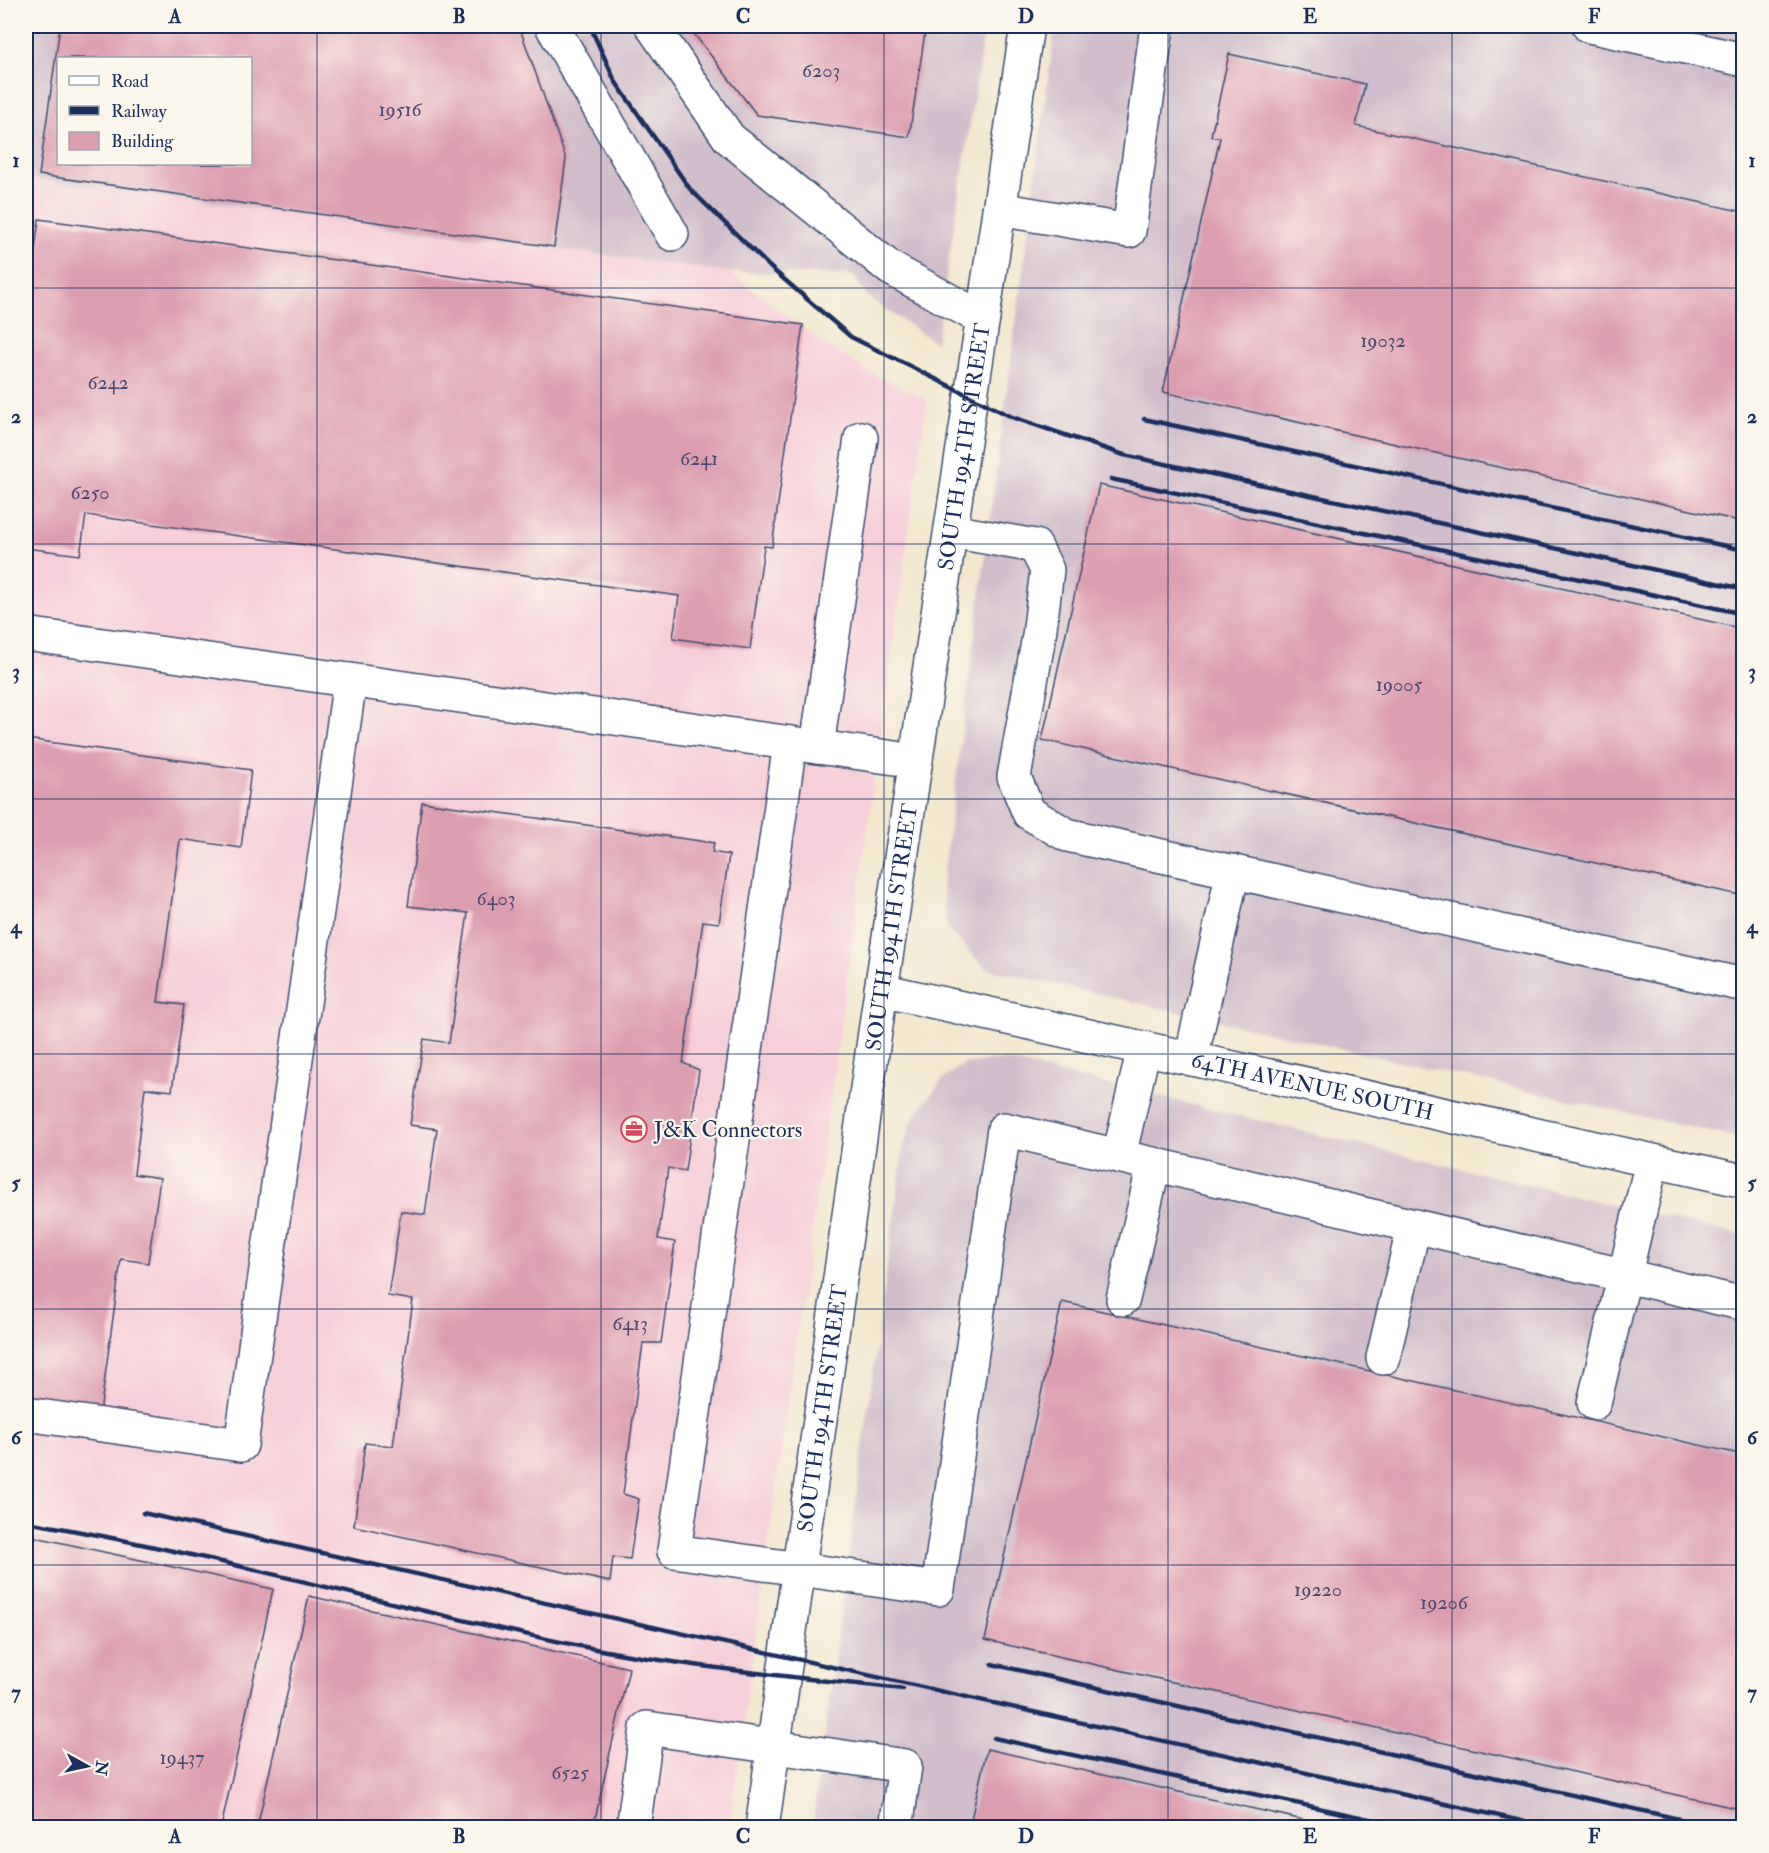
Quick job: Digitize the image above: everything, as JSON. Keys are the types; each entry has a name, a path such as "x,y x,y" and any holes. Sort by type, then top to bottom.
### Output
{"street":[{"path":"552,26 672,234"},
{"path":"652,26 729,138 890,268 983,319"},
{"name":"SOUTH 194TH STREET","path":"762,1827 881,990 1027,26"},
{"path":"999,209 1129,231 1157,26"},
{"path":"1589,26 1743,60"},
{"path":"861,438 803,745 674,1551 938,1589 1004,1129 1743,1304"},
{"path":"951,531 1035,546 1047,570 1039,636 1014,777 1029,813 1067,835 1743,985"},
{"path":"26,634 916,761"},
{"path":"26,1414 241,1445 350,681"},
{"path":"1191,1059 1233,871"},
{"name":"64TH AVENUE SOUTH","path":"881,990 1743,1181"},
{"path":"1119,1156 1144,1048"},
{"path":"1594,1402 1652,1161"},
{"path":"1123,1299 1154,1164"},
{"path":"1383,1358 1414,1226"},
{"path":"633,1827 647,1728 905,1766 896,1827"}],"shaded area":[{"path":"26,26 985,26 936,343 868,297 853,275 729,272 26,178"},
{"path":"1055,26 1743,26 1743,1139 987,969 947,929 942,885"},
{"path":"26,178 729,272 818,340 867,371 927,400 729,1827 26,1828"},
{"path":"1005,1060 1743,1236 1743,1827 812,1828 903,1149 913,1118 942,1080 965,1063"}],"building":[{"path":"60,26 519,26 566,159 554,247 39,175"},
{"path":"688,26 926,26 909,137 757,115"},
{"path":"1229,54 1365,84 1356,126 1744,212 1744,522 1163,392 1220,138 1211,136"},
{"path":"39,219 803,325 772,547 764,546 750,649 673,638 679,596 86,515 80,555 26,548 26,315"},
{"path":"1099,485 1744,629 1744,896 1042,740"},
{"path":"26,739 251,770 241,848 180,839 158,1002 184,1005 172,1091 145,1088 134,1174 160,1178 148,1263 121,1259 100,1413 26,1403"},
{"path":"422,802 714,843 712,852 729,855 719,923 703,921 683,1063 699,1070 685,1171 668,1168 658,1239 675,1242 661,1343 643,1343 623,1494 639,1499 630,1559 613,1557 610,1582 354,1526 365,1443 393,1446 413,1300 388,1296 401,1211 425,1215 437,1129 410,1125 424,1039 449,1043 468,913 408,906"},
{"path":"1062,1302 1744,1455 1744,1810 985,1640"},
{"path":"26,1535 273,1589 221,1828 26,1828"},
{"path":"309,1596 629,1668 593,1828 257,1828"},
{"path":"987,1749 1335,1827 1335,1828 969,1828"}],"railway":[{"path":"590,26 615,81 690,189 771,268 851,337 1012,417 1124,455 1744,589"},
{"path":"1144,419 1744,550"},
{"path":"1111,479 1744,614"},
{"path":"143,1513 1553,1828"},
{"path":"26,1522 164,1549 506,1630 616,1653 779,1676 903,1689"},
{"path":"992,1664 1719,1828"},
{"path":"994,1738 1411,1828"}],"place":[{"name":"J&K Connectors","path":"634,1129"}]}
